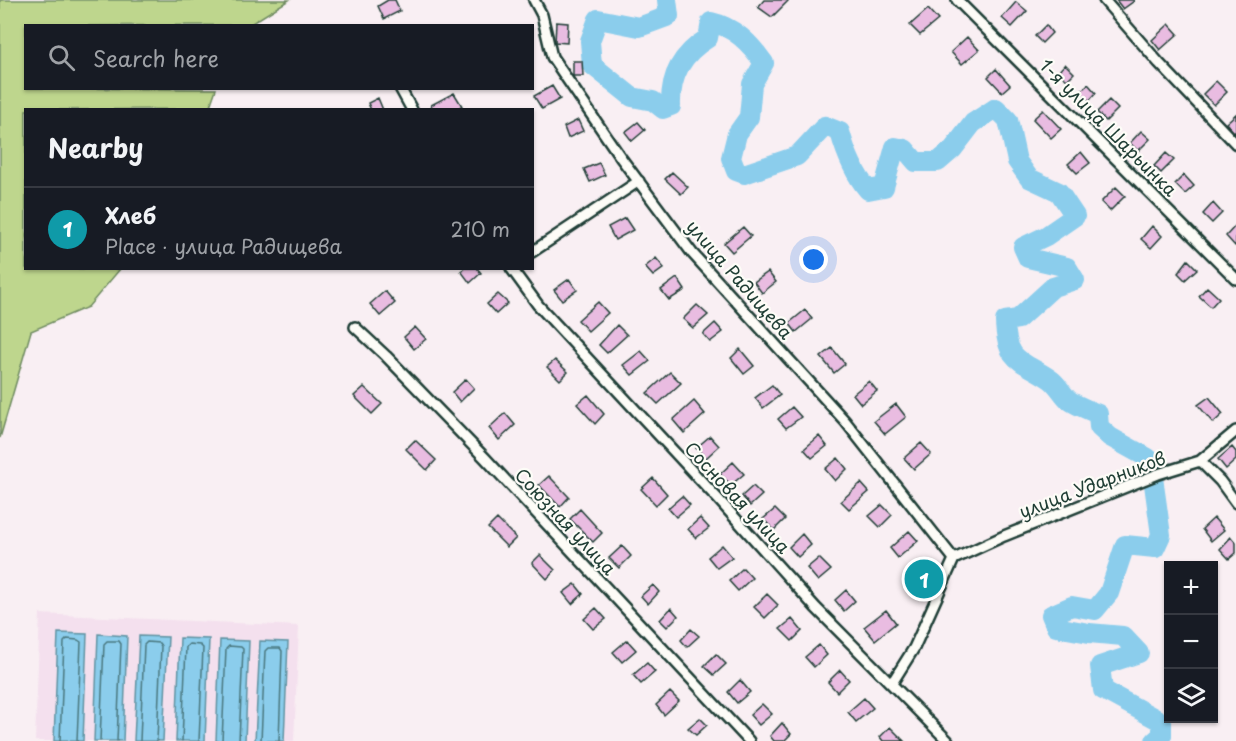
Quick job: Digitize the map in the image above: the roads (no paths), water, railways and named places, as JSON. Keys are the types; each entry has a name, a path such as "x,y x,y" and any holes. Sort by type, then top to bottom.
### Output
{"street":[{"name":"улица Радищева","path":"534,0 542,15 552,57 692,253 845,421 954,560"},
{"name":"1-я улица Шарьинка","path":"957,0 1236,279"},
{"path":"1104,0 1159,63 1236,144"},
{"path":"401,90 411,108"},
{"path":"534,251 639,181"},
{"name":"Сосновая улица","path":"512,270 538,305 816,608 948,741"},
{"name":"Союзная улица","path":"355,327 484,458 749,741"},
{"name":"улица Ударников","path":"954,560 1004,536 1158,474 1200,461 1236,431"},
{"path":"1200,461 1220,481 1236,503"},
{"path":"892,683 914,648 954,560"}],"water":[{"path":"58,633 87,634 83,741 54,741"},
{"path":"98,634 127,636 123,741 94,741"},
{"path":"139,636 168,637 163,741 134,741"},
{"path":"180,638 209,639 205,741 176,741"},
{"path":"220,640 249,641 245,741 216,741"},
{"path":"260,641 288,642 284,741 255,741"}],"waterway":[{"path":"667,0 669,16 639,27 598,19 590,41 592,65 632,97 653,101 663,109 671,106 671,95 679,66 691,51 708,38 711,22 734,32 753,49 764,63 752,84 749,117 737,134 731,158 736,171 744,174 797,156 825,126 840,132 851,163 868,190 884,187 895,147 905,149 916,162 938,162 953,149 973,123 996,108 1008,120 1017,161 1029,178 1059,192 1075,216 1046,236 1023,247 1028,258 1067,267 1075,280 1053,287 1018,319 1005,321 1006,335 1012,353 1017,359 1053,381 1069,400 1098,414 1099,427 1110,437 1148,458 1152,470 1161,535 1155,548 1125,545 1109,593 1095,610 1072,606 1051,615 1056,627 1123,636 1139,653 1100,666 1103,690 1162,722 1162,735 1155,741"}],"place":[{"name":"Хлеб","path":"924,579"}]}
